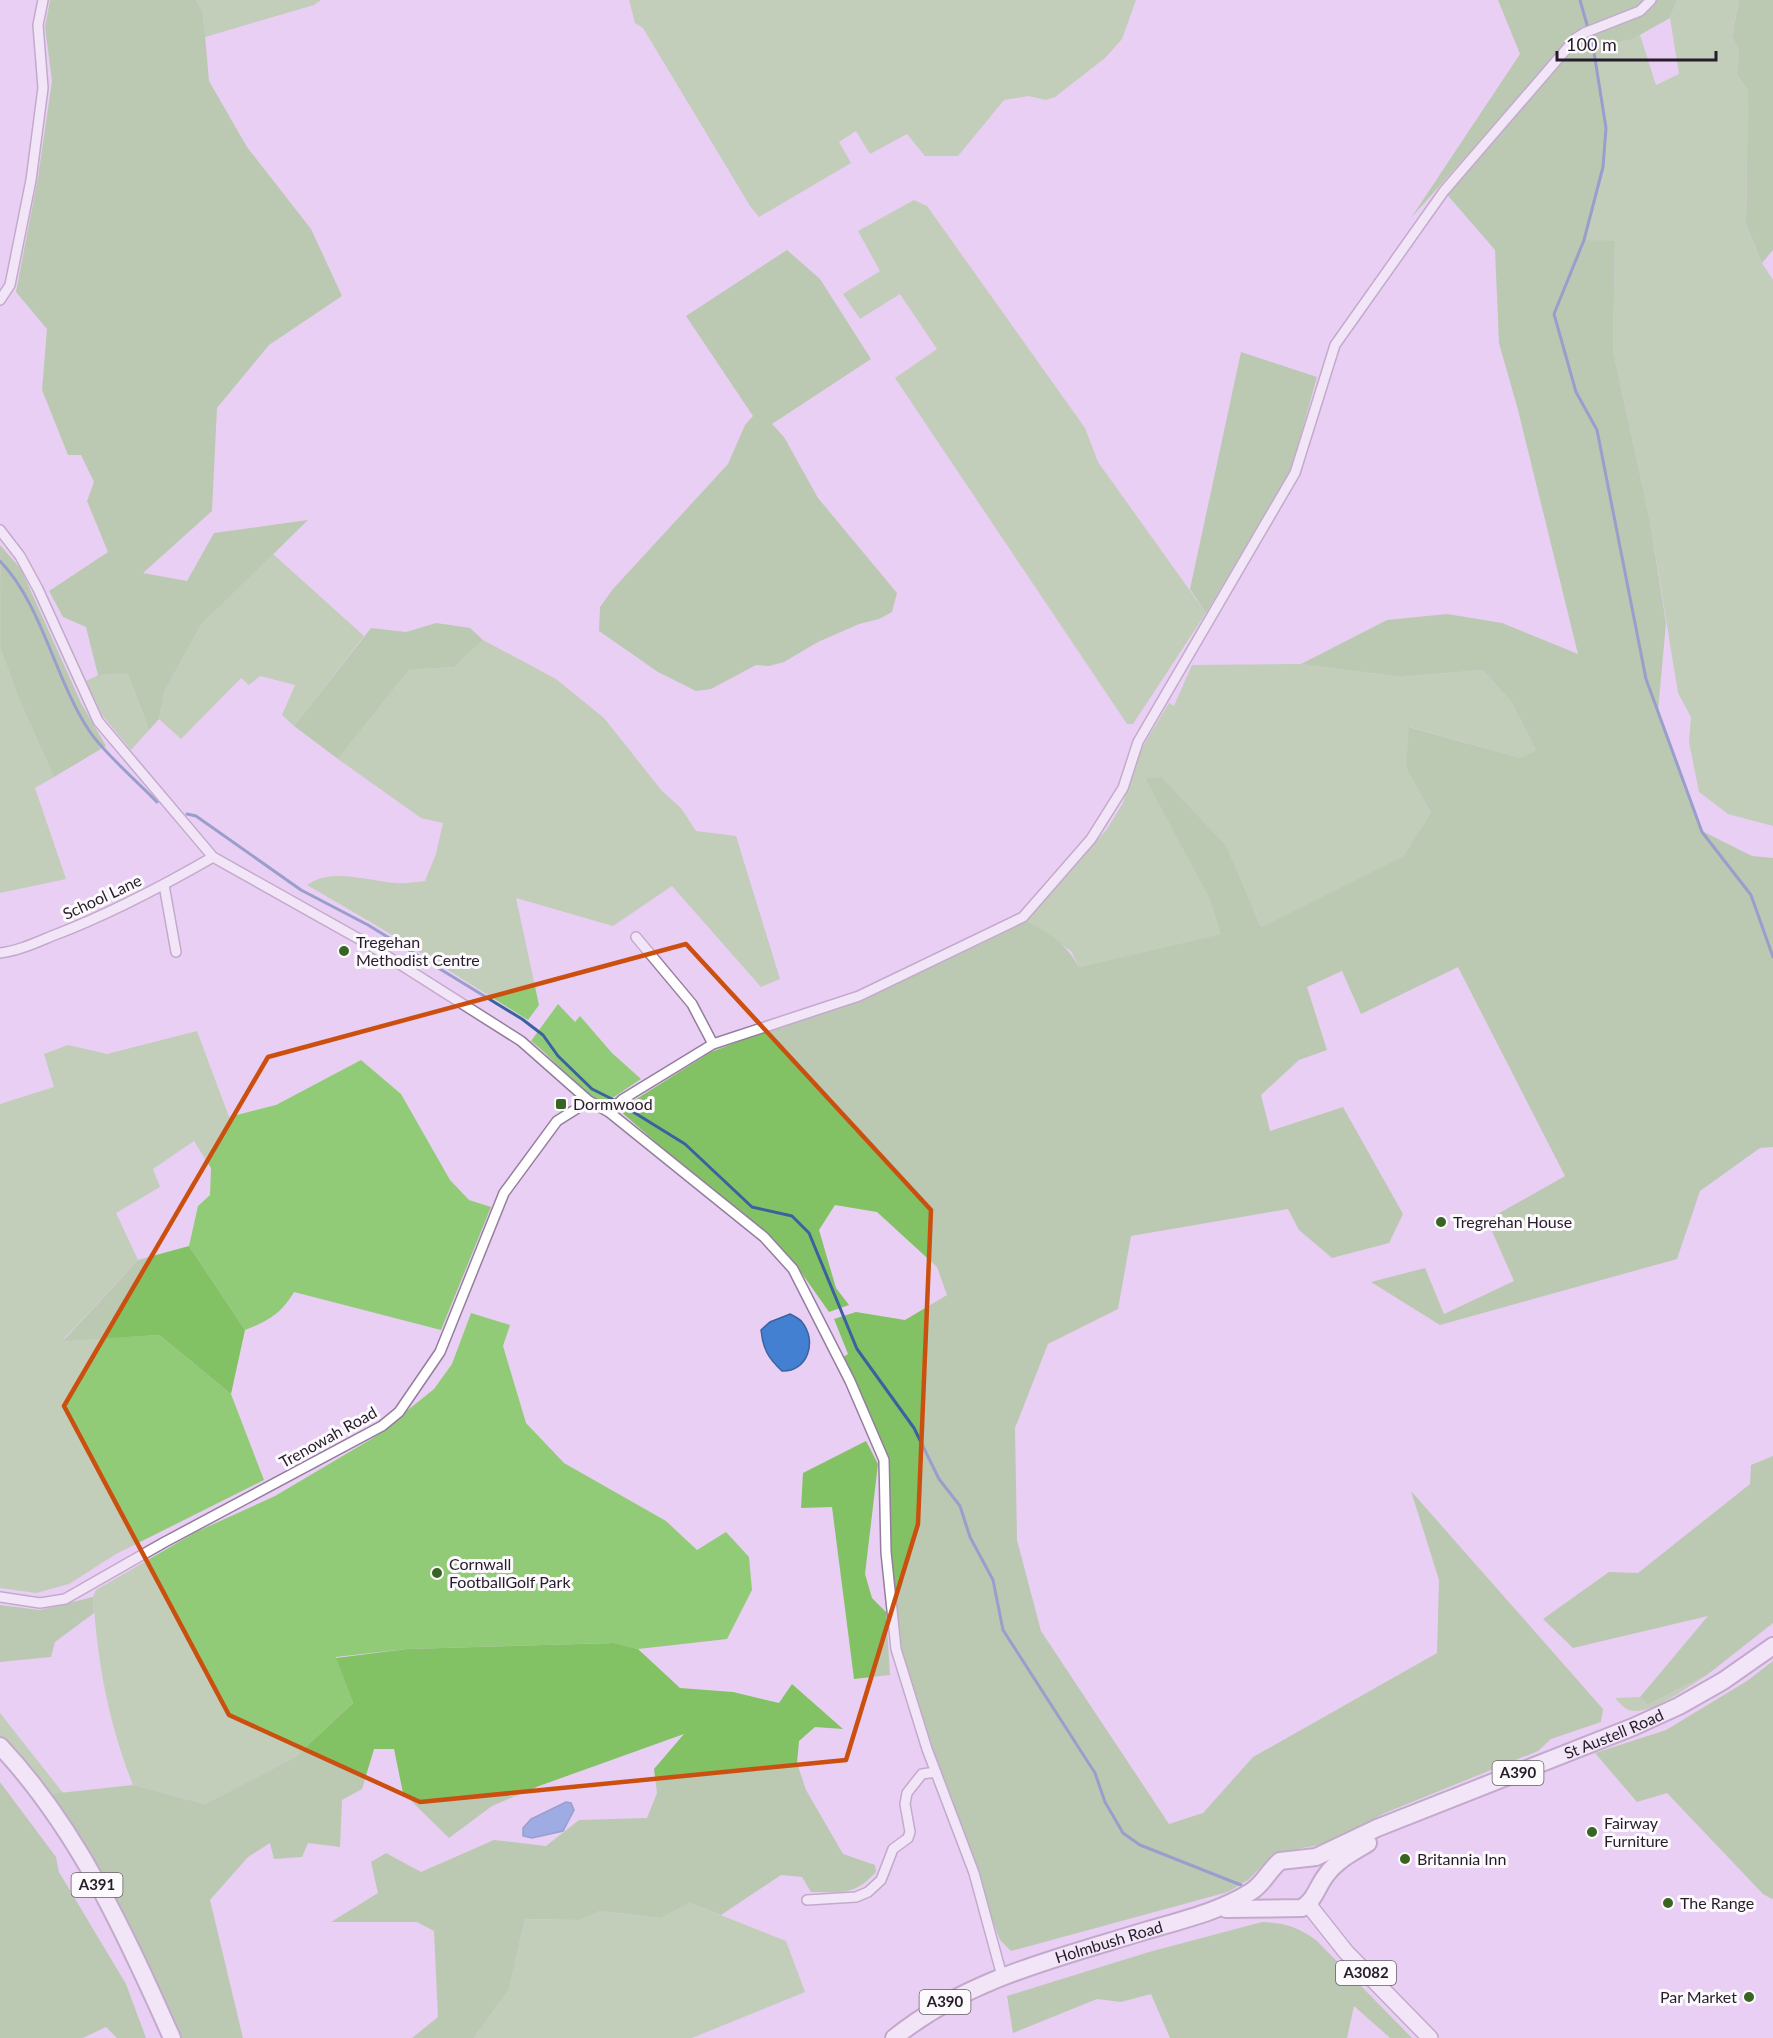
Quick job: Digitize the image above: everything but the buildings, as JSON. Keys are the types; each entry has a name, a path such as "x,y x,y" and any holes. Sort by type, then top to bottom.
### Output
{"highway":[{"name":"St Austell Road","path":"1412,1815 1670,1710 1723,1681 1773,1646"},
{"name":"A391","path":"0,1746 15,1762 74,1842 119,1924 172,2038"},
{"path":"1216,1910 1255,1889 1280,1861 1316,1857 1377,1828 1412,1815"},
{"path":"1216,1910 1279,1906 1290,1909 1308,1904 1325,1875 1336,1864 1412,1815"},
{"path":"1296,1858 1306,1862 1314,1870 1318,1889"},
{"path":"1268,1876 1268,1892 1279,1906"},
{"name":"Holmbush Road","path":"1002,1976 1216,1910"},
{"name":"A390","path":"894,2038 915,2021 953,1998 1002,1976"}],"main road":[{"name":"A3082","path":"1308,1904 1346,1952 1430,2038"}],"street":[{"path":"0,300 10,285 31,180 43,88 38,26 43,0"},
{"path":"612,1109 623,1099 712,1044 859,996 1023,917 1091,839 1123,788 1138,742 1295,473 1335,345 1444,191 1576,38 1640,11 1651,0"},
{"path":"0,530 20,556 38,589 98,721 213,857 368,944 521,1041 589,1101 612,1109 764,1237 794,1269 840,1359 884,1460 886,1552 896,1649 936,1772 974,1873 1002,1976"},
{"name":"School Lane","path":"0,953 13,951 82,925 164,885 213,857"},
{"path":"164,885 176,952"},
{"path":"636,937 692,1004 712,1044"},
{"name":"Trenowah Road","path":"0,1597 40,1603 65,1599 163,1543 382,1426 399,1412 440,1353 504,1193 557,1121 589,1101"},
{"path":"807,1900 856,1897 877,1885 893,1850 908,1838 910,1832 905,1804 907,1793 922,1774 936,1772"}],"highlighted area":[{"path":"686,944 931,1210 918,1524 846,1760 420,1802 229,1715 64,1406 268,1057"}],"green space":[{"path":"50,0 196,0 203,13 209,81 247,147 311,229 342,296 269,345 217,408 212,511 143,573 187,581 214,533 308,520 201,625 165,690 159,719 149,730 128,674 98,675 86,627 63,617 49,591 108,552 87,501 94,482 81,455 68,455 42,390 47,329 16,292 38,177 52,81 45,27"},
{"path":"196,0 321,0 314,5 205,37 203,13"},
{"path":"629,0 1136,0 1122,39 1105,58 1055,97 1046,100 1029,96 1004,100 958,156 925,156 907,134 870,154 856,131 839,142 851,163 759,217 750,206 643,28 635,23"},
{"path":"1498,0 1677,0 1670,18 1631,40 1593,46 1606,128 1603,167 1584,240 1615,241 1613,350 1650,521 1666,623 1658,711 1702,831 1752,856 1773,858 1773,1147 1760,1148 1700,1191 1677,1259 1440,1325 1371,1282 1425,1268 1444,1314 1514,1281 1487,1220 1565,1176 1458,967 1361,1014 1342,971 1307,987 1327,1050 1299,1060 1261,1095 1270,1131 1343,1107 1403,1214 1389,1243 1332,1258 1299,1230 1288,1209 1131,1236 1118,1309 1048,1344 1015,1428 1017,1540 1041,1631 1169,1824 1203,1813 1253,1757 1437,1653 1439,1580 1411,1491 1603,1709 1601,1722 1551,1739 1538,1751 1385,1813 1330,1843 1275,1853 1248,1880 1228,1892 1011,1951 1000,1940 974,1873 896,1649 884,1460 840,1359 848,1354 834,1319 856,1312 905,1320 947,1295 937,1267 877,1212 835,1205 819,1230 836,1288 849,1305 829,1312 796,1265 619,1110 711,1052 859,996 1025,920 1049,934 1062,945 1079,967 1221,934 1210,900 1146,779 1161,777 1227,847 1261,927 1403,856 1431,813 1406,768 1409,727 1520,758 1536,750 1512,703 1483,670 1400,677 1301,664 1387,620 1447,614 1502,623 1578,654 1518,410 1499,343 1495,250 1444,191 1550,62 1411,218 1520,54"},
{"path":"1677,0 1739,0 1732,34 1739,51 1737,75 1748,90 1746,224 1762,263 1773,280 1773,826 1728,814 1699,792 1689,742 1691,717 1678,693 1650,521 1613,350 1615,242 1584,240 1603,167 1606,128 1593,46 1631,40 1640,35 1656,85 1679,74 1670,18"},
{"path":"1739,0 1773,0 1773,250 1762,263 1746,224 1748,90 1737,75 1739,51 1732,35"},
{"path":"914,200 927,206 1085,428 1098,462 1206,613 1133,724 1127,724 895,378 937,349 900,294 860,319 843,294 880,271 858,231"},
{"path":"787,250 820,279 871,359 772,424 784,437 818,498 897,593 892,612 879,619 859,624 818,642 784,662 769,666 756,665 711,689 696,691 658,672 599,631 600,607 613,589 728,464 745,425 753,416 686,316"},
{"path":"1241,352 1317,377 1291,470 1206,613 1190,589"},
{"path":"0,545 21,569 81,703 106,746 54,777 21,704 1,648"},
{"path":"273,554 364,636 294,726 282,715 295,685 260,676 249,685 241,678 181,739 159,719 165,690 201,625"},
{"path":"0,574 21,704 54,777 35,788 66,879 0,893"},
{"path":"436,623 470,628 483,640 454,667 409,670 338,759 294,726 371,628 406,632"},
{"path":"483,640 556,679 604,718 662,791 681,808 696,831 736,836 780,979 761,987 672,886 613,926 516,898 539,1005 528,1020 307,885 327,877 338,876 399,883 425,881 436,854 443,823 421,818 338,759 409,670 454,667"},
{"path":"1301,664 1400,677 1483,670 1512,703 1536,750 1520,758 1410,727 1406,768 1431,813 1403,856 1261,927 1227,847 1147,779 1210,900 1222,934 1079,967 1071,951 1025,920 1107,829 1123,803 1137,756 1169,703 1174,706 1192,665"},
{"path":"128,674 149,730 131,750 102,715 86,681 98,675"},
{"path":"558,1004 575,1022 580,1016 612,1053 641,1079 605,1103 577,1084 531,1041"},
{"path":"197,1031 229,1117 276,1105 361,1060 401,1094 450,1180 469,1200 491,1207 441,1330 294,1292 273,1316 245,1330 189,1246 198,1206 210,1195 211,1168 194,1141 153,1169 160,1187 116,1213 138,1260 63,1340 159,1335 231,1394 264,1480 116,1554 69,1584 36,1593 0,1588 0,1104 54,1087 44,1054 68,1045 107,1054"},
{"path":"189,1246 245,1330 231,1394 159,1335 63,1341 138,1260"},
{"name":"Cornwall FootballGolf Park","path":"471,1313 510,1325 503,1346 526,1423 564,1463 666,1521 697,1550 726,1532 749,1557 752,1590 727,1639 638,1649 613,1643 407,1649 336,1657 353,1703 295,1757 205,1804 133,1785 117,1738 101,1669 93,1597 96,1590 196,1532 275,1496 373,1438 434,1389 452,1364"},
{"path":"866,1441 878,1464 865,1574 872,1598 886,1612 890,1675 854,1679 832,1507 801,1508 803,1473"},
{"path":"1773,1456 1773,1623 1707,1675 1647,1705 1640,1697 1708,1616 1573,1648 1543,1619 1609,1572 1638,1573 1750,1484 1751,1465"},
{"path":"93,1597 94,1613 55,1642 51,1657 0,1662 0,1605 40,1610"},
{"path":"614,1643 638,1649 680,1688 733,1692 779,1703 792,1684 843,1729 815,1727 799,1741 797,1763 806,1790 843,1854 875,1865 876,1872 854,1889 839,1892 811,1892 802,1877 781,1875 721,1915 690,1903 661,1918 600,1911 579,1920 525,1919 509,1989 474,2038 412,2038 438,2017 434,1931 417,1922 331,1922 378,1893 371,1862 386,1853 421,1872 494,1840 546,1846 579,1820 647,1818 657,1793 654,1769 684,1734 539,1786 492,1806 449,1838 403,1793 394,1749 374,1749 362,1789 342,1800 340,1847 308,1843 302,1857 274,1859 270,1843 248,1857 210,1900 243,2038 182,2038 133,1933 96,1867 50,1794 133,1785 205,1804 295,1757 353,1703 336,1658 407,1649"},
{"path":"1773,1661 1772,1899 1763,1894 1667,1793 1637,1802 1595,1753 1666,1730 1747,1681"},
{"path":"1707,1675 1670,1699 1648,1709 1629,1710 1615,1698 1640,1697 1647,1705"},
{"path":"0,1713 63,1793 50,1794 0,1737"},
{"path":"0,1782 56,1857 59,1872 126,1984 146,2038 117,2038 106,2027 83,2038 0,2038"},
{"path":"690,1903 786,1941 805,1992 692,2038 474,2038 509,1989 525,1919 579,1920 600,1911 661,1918"},
{"path":"1262,1922 1291,1927 1317,1941 1412,2038 1390,2038 1354,2006 1347,2038 1170,2038 1151,1994 1121,2002 1097,1999 1013,2033 1007,1996 1149,1952"}],"water":[{"path":"790,1314 801,1321 807,1330 809,1347 804,1361 798,1367 782,1371 767,1353 761,1330 770,1322"},
{"path":"566,1802 571,1803 574,1810 563,1831 532,1838 523,1836 523,1828 531,1819"}],"waterway":[{"path":"1580,0 1593,46 1606,128 1603,167 1584,240 1554,314 1576,392 1597,430 1646,679 1702,832 1751,895 1773,957"},
{"path":"0,561 27,599 67,689 90,732 157,802"},
{"path":"187,814 196,816 301,890 368,925 522,1019 543,1035 558,1056 592,1089 616,1101"},
{"path":"622,1105 685,1144 752,1207 792,1216 809,1233 857,1349 914,1428 939,1479 960,1506 970,1537 993,1580 1003,1630 1095,1773 1105,1802 1123,1833 1140,1845 1241,1885"}],"place":[{"name":"Tregehan Methodist Centre","path":"344,951"},
{"name":"Dormwood","path":"561,1104"},
{"name":"Tregrehan House","path":"1441,1222"},
{"name":"Cornwall FootballGolf Park","path":"437,1573"},
{"name":"Fairway Furniture","path":"1592,1832"},
{"name":"Britannia Inn","path":"1405,1859"},
{"name":"The Range","path":"1668,1903"},
{"name":"Par Market","path":"1749,1997"}]}
